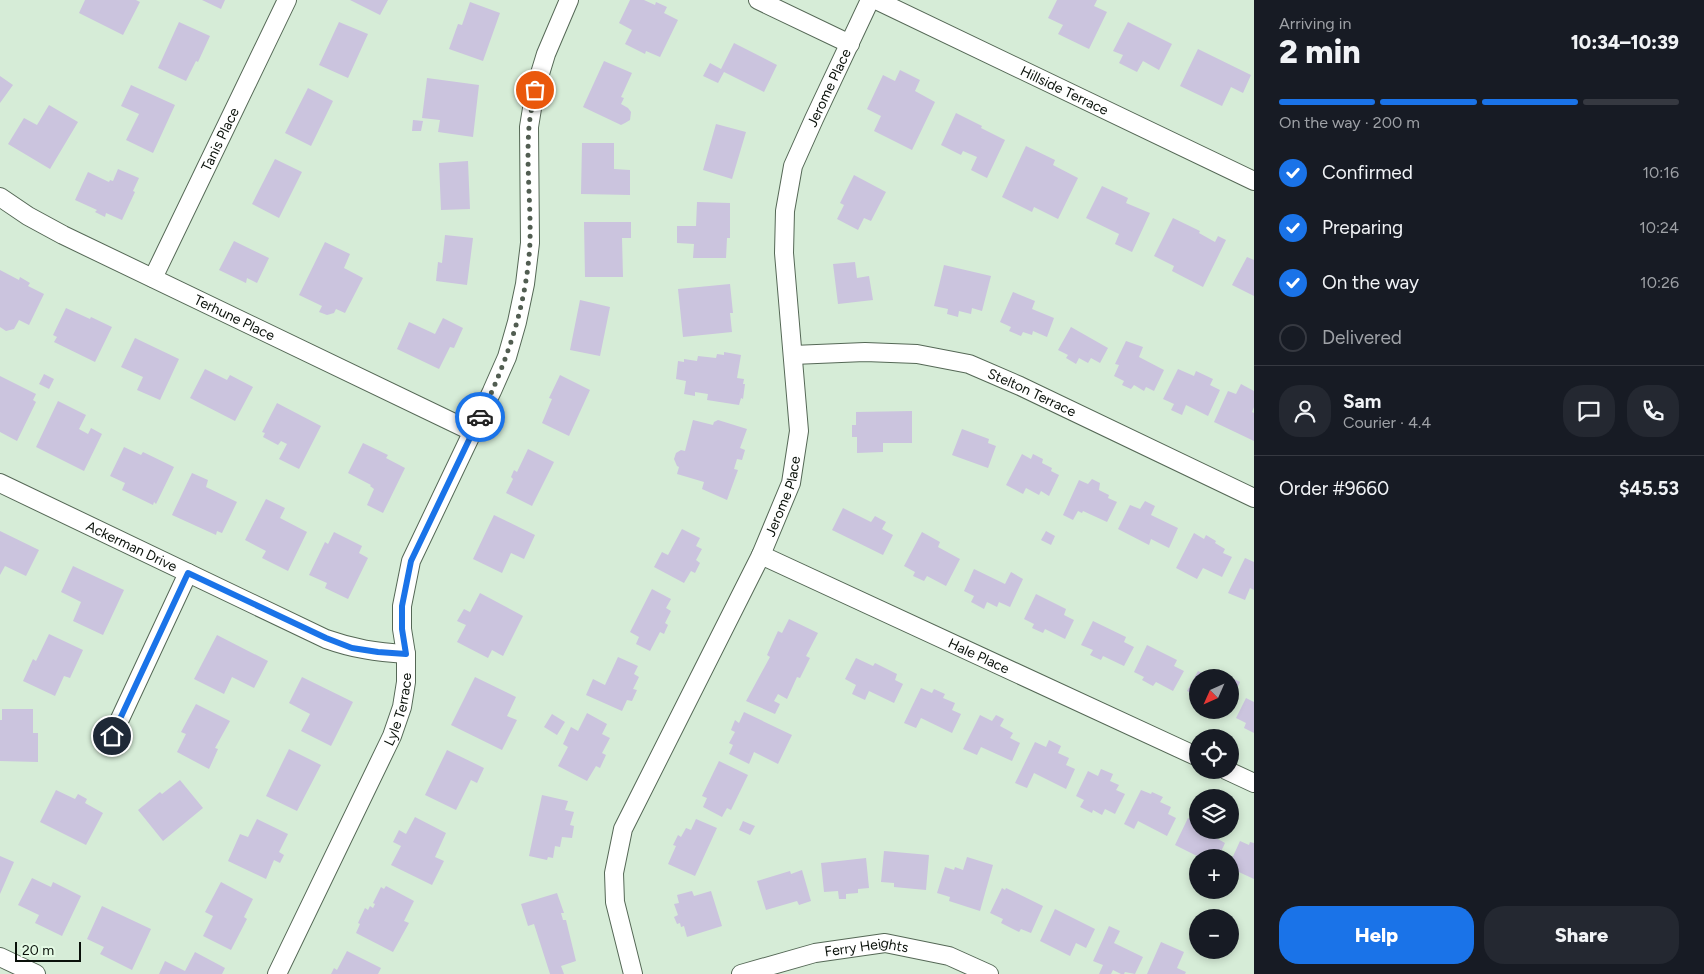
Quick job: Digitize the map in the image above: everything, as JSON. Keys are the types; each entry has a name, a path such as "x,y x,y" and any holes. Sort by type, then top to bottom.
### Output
{"street":[{"name":"Tanis Place","path":"153,278 287,0"},
{"name":"Lyle Terrace","path":"277,974 392,736 402,707 406,682 402,606 411,561 507,357 525,284 530,243 529,127 535,90 546,54 569,0"},
{"path":"758,0 850,44"},
{"name":"Jerome Place","path":"633,974 615,902 614,873 624,829 761,555 791,483 799,431 784,253 785,211 793,166 870,0"},
{"name":"Hillside Terrace","path":"876,0 1254,181"},
{"name":"Terhune Place","path":"0,198 54,230 473,432"},
{"name":"Stelton Terrace","path":"793,355 865,352 917,354 969,364 1020,386 1254,498"},
{"name":"Ackerman Drive","path":"0,483 326,638 352,648 406,654"},
{"name":"Hale Place","path":"761,555 1189,753"},
{"path":"112,736 188,573"},
{"path":"1239,776 1254,783"},
{"name":"Ferry Heights","path":"742,974 773,970 815,953 884,943 950,956 989,974"},
{"path":"0,957 36,974"}],"building":[{"path":"85,0 136,0 140,2 123,35 79,13"},
{"path":"202,0 225,0 221,9"},
{"path":"350,0 388,0 380,15"},
{"path":"630,0 644,0 655,5 656,2 667,7 664,13 678,20 660,57 646,51 645,54 625,44 632,30 619,23"},
{"path":"1057,0 1097,0 1094,6 1107,12 1089,49 1058,34 1063,25 1048,18"},
{"path":"470,2 500,13 483,61 449,49 458,24 462,25"},
{"path":"179,22 210,36 198,62 196,61 186,81 158,68"},
{"path":"339,22 368,34 348,78 319,65"},
{"path":"1128,22 1172,44 1159,70 1143,61 1137,72 1119,63 1123,55 1113,51"},
{"path":"734,43 777,65 764,92 724,72 718,83 703,76 710,63 721,69"},
{"path":"1198,49 1251,75 1243,93 1231,87 1222,106 1180,86"},
{"path":"604,61 632,73 621,97 624,98 621,104 631,112 630,120 621,125 583,107"},
{"path":"900,70 920,80 915,91 935,102 912,150 874,131 881,116 867,109 883,75 895,81"},
{"path":"0,76 13,85 0,103"},
{"path":"427,78 479,85 473,137 438,132 440,120 422,118"},
{"path":"131,85 175,105 153,153 126,140 139,114 121,106"},
{"path":"308,88 333,101 311,146 285,133"},
{"path":"49,105 78,122 50,169 8,144 24,118 37,125"},
{"path":"956,113 1005,140 987,178 971,170 977,157 963,151 961,155 941,145"},
{"path":"413,120 423,121 421,131 412,131"},
{"path":"716,124 746,132 732,179 703,170"},
{"path":"582,143 614,143 614,169 630,170 630,195 581,194"},
{"path":"1026,146 1055,160 1053,165 1078,178 1058,219 1034,207 1032,212 1002,197"},
{"path":"275,159 302,172 279,218 252,204"},
{"path":"468,161 470,209 441,210 439,163"},
{"path":"118,169 139,178 133,191 135,192 122,220 106,213 105,217 95,212 97,210 75,200 88,172 109,182 110,180 113,181"},
{"path":"854,175 886,192 871,221 864,218 858,230 837,219 844,205 840,203"},
{"path":"1102,186 1128,198 1126,203 1150,213 1132,252 1115,244 1119,234 1086,218"},
{"path":"697,202 730,203 730,238 727,238 726,258 693,258 694,244 677,243 677,226 696,226"},
{"path":"1173,218 1200,231 1199,233 1215,242 1218,236 1226,240 1203,287 1172,271 1174,266 1154,256"},
{"path":"584,222 631,222 631,238 622,238 623,277 585,277"},
{"path":"445,235 473,238 467,285 436,281 438,262 442,263"},
{"path":"234,241 269,258 257,283 247,278 246,283 219,270"},
{"path":"325,242 350,254 344,268 363,278 345,313 336,309 334,313 327,315 319,312 322,306 299,295"},
{"path":"1247,257 1254,260 1254,296 1232,285"},
{"path":"855,262 857,278 869,276 873,300 838,304 833,264"},
{"path":"944,265 991,276 982,311 972,308 971,314 959,311 958,317 947,314 948,309 934,306"},
{"path":"0,270 19,280 20,277 30,283 28,286 44,294 29,325 19,320 14,329 6,331 0,327"},
{"path":"730,284 733,313 730,313 732,332 683,337 678,289"},
{"path":"1013,292 1035,301 1032,309 1054,318 1047,337 1033,331 1032,335 1023,332 1021,336 1009,331 1011,327 1000,322"},
{"path":"580,300 610,307 600,356 570,350"},
{"path":"66,308 112,327 95,362 54,342 57,337 53,335"},
{"path":"443,318 463,328 454,348 450,347 439,369 397,349 409,322 435,334"},
{"path":"1071,327 1108,348 1100,363 1091,358 1088,363 1079,358 1076,364 1066,358 1068,355 1058,350"},
{"path":"135,338 179,359 160,400 137,390 143,377 121,367"},
{"path":"1126,341 1143,347 1139,357 1164,370 1154,391 1146,387 1144,391 1134,385 1131,389 1122,385 1124,381 1114,376 1119,365 1115,364"},
{"path":"724,352 741,355 737,378 744,379 743,384 745,384 743,399 741,398 739,405 707,400 708,394 695,392 695,396 684,394 686,381 676,379 678,361 684,362 684,359 697,361 698,356 716,358 717,354 724,355"},
{"path":"205,369 227,380 230,375 253,387 235,421 190,398"},
{"path":"1178,369 1194,376 1196,371 1213,379 1210,385 1220,390 1208,416 1186,405 1182,415 1171,410 1174,404 1163,399"},
{"path":"44,374 54,379 49,389 39,384"},
{"path":"560,375 590,390 569,436 542,423 552,399 549,398"},
{"path":"0,376 36,394 33,400 36,402 17,441 0,432"},
{"path":"1241,384 1254,391 1254,407 1252,412 1254,413 1254,441 1214,422 1228,391 1236,394"},
{"path":"58,401 86,415 79,429 88,434 91,428 102,434 84,471 36,447"},
{"path":"277,403 321,426 299,469 279,459 287,444 281,441 278,445 263,437 265,433 262,432"},
{"path":"912,411 912,443 883,443 883,452 857,453 857,437 852,437 852,425 856,425 856,412"},
{"path":"693,420 713,425 718,420 747,429 740,448 745,450 742,460 737,459 734,469 738,470 727,500 702,489 704,482 677,474 679,467 674,459 676,453 681,450 685,451"},
{"path":"962,429 989,439 988,443 996,446 988,468 952,455"},
{"path":"363,443 388,455 386,458 405,468 383,513 367,505 374,489 371,485 348,473"},
{"path":"124,447 141,455 143,452 174,467 156,504 154,502 153,505 122,490 125,483 110,476"},
{"path":"528,449 554,462 532,506 506,493 513,479 511,477 514,470 517,472"},
{"path":"1022,454 1031,459 1033,454 1043,459 1042,463 1052,468 1051,471 1059,475 1049,496 1041,491 1039,495 1026,488 1023,494 1006,485"},
{"path":"192,473 208,480 206,487 237,502 222,533 217,531 216,535 172,515"},
{"path":"1092,479 1100,483 1099,490 1109,495 1108,498 1117,502 1107,522 1083,511 1082,513 1078,511 1073,520 1063,515 1079,480 1088,484"},
{"path":"266,499 285,508 280,518 307,532 288,571 262,558 266,551 245,540"},
{"path":"1145,501 1155,506 1151,515 1178,528 1169,548 1151,539 1149,545 1118,529 1130,505 1140,509"},
{"path":"843,508 871,522 875,516 886,522 882,529 893,535 883,555 832,530"},
{"path":"494,515 535,535 524,559 511,553 502,573 473,559"},
{"path":"682,529 700,538 696,546 702,549 696,560 700,563 695,573 691,571 684,583 654,567 662,552 668,555"},
{"path":"0,531 39,550 26,576 5,566 0,575"},
{"path":"1046,531 1055,536 1051,545 1041,540"},
{"path":"334,532 362,546 359,553 368,558 348,599 325,588 327,583 309,575 325,542 328,544"},
{"path":"922,532 940,542 938,547 960,559 946,586 927,576 924,581 913,576 915,572 904,566"},
{"path":"1194,533 1204,539 1206,535 1216,541 1215,543 1225,549 1223,553 1232,557 1222,577 1203,568 1197,579 1176,568"},
{"path":"1245,558 1254,562 1254,590 1250,588 1245,600 1228,593"},
{"path":"73,566 124,590 103,635 73,621 81,602 61,592"},
{"path":"974,569 1005,584 1011,572 1023,579 1010,607 999,602 997,607 987,602 984,609 971,602 974,596 964,591"},
{"path":"652,589 671,599 666,608 671,611 665,623 668,625 664,634 660,632 650,651 636,644 639,637 630,632"},
{"path":"480,593 523,616 503,656 492,650 488,658 457,642 466,625 457,621 464,609 470,612"},
{"path":"1036,594 1066,609 1064,615 1074,620 1065,639 1045,629 1043,633 1032,628 1034,624 1024,619"},
{"path":"789,619 818,633 806,656 810,658 800,678 797,677 787,699 778,694 774,701 780,704 775,714 746,701 770,657 767,655 778,631 782,633"},
{"path":"1093,621 1126,637 1124,642 1134,647 1124,666 1103,656 1101,660 1090,655 1093,650 1081,645"},
{"path":"49,634 83,650 70,678 64,676 55,696 23,681 33,659 36,661"},
{"path":"217,635 268,661 254,688 232,677 224,694 194,679"},
{"path":"1147,645 1177,660 1174,666 1184,671 1173,691 1156,682 1153,686 1142,680 1144,677 1134,672"},
{"path":"618,657 638,666 634,674 639,677 633,689 637,690 632,701 627,700 622,711 586,695 593,679 605,685"},
{"path":"856,658 873,666 875,663 897,674 895,680 903,684 894,703 869,691 865,700 852,694 856,685 845,679"},
{"path":"302,677 353,702 331,746 301,731 310,714 289,703"},
{"path":"475,677 516,697 507,716 517,720 502,750 451,725"},
{"path":"921,688 932,693 934,689 945,694 943,698 955,703 952,710 961,714 952,733 921,718 916,728 904,723"},
{"path":"1246,698 1254,702 1254,733 1244,728 1246,723 1238,719 1239,712"},
{"path":"196,704 230,721 215,748 218,749 209,769 177,752 186,734 181,732"},
{"path":"2,709 33,709 33,733 38,733 38,762 0,761 0,720 2,720"},
{"path":"744,712 792,735 778,764 754,752 749,764 729,754 733,745 729,743 735,732 731,730 735,720 739,723"},
{"path":"587,713 607,724 602,734 610,738 602,753 606,755 600,768 596,766 587,781 558,766 568,747 563,744 571,727 578,731"},
{"path":"552,714 565,722 557,735 544,727"},
{"path":"980,715 992,721 996,715 1004,719 1000,726 1013,733 1010,738 1020,743 1012,761 981,747 977,755 963,749"},
{"path":"1049,740 1061,746 1058,753 1069,758 1066,765 1075,769 1066,789 1034,773 1027,788 1015,783 1035,742 1046,747"},
{"path":"289,749 321,765 297,811 266,796"},
{"path":"447,750 484,768 477,783 471,780 456,810 425,795"},
{"path":"719,761 748,775 731,810 727,808 722,817 703,807 707,798 702,796"},
{"path":"1101,769 1113,774 1110,781 1119,785 1116,790 1125,794 1115,814 1105,809 1102,815 1093,810 1092,813 1080,807 1084,800 1076,796 1088,771 1098,776"},
{"path":"180,780 203,808 163,841 138,810 160,792 162,794"},
{"path":"56,790 75,799 78,794 87,799 85,803 103,813 86,845 40,822"},
{"path":"1141,790 1163,797 1160,802 1171,807 1168,814 1176,818 1167,836 1138,821 1134,829 1124,824"},
{"path":"542,795 568,801 565,810 574,812 570,825 574,826 572,838 562,837 560,847 555,846 553,858 548,857 547,860 529,856"},
{"path":"415,817 446,833 435,857 444,861 432,885 391,865 401,846 393,842 399,830 406,834"},
{"path":"1188,818 1189,839 1218,839 1225,843 1222,849 1189,849 1189,852 1175,845"},
{"path":"257,819 288,834 279,852 284,855 280,863 274,860 266,879 228,861 240,834 248,837"},
{"path":"696,819 717,828 695,876 668,864 676,846 673,845 678,835 681,837 686,828 691,830"},
{"path":"743,821 755,826 750,835 739,830"},
{"path":"1240,841 1249,845 1250,842 1254,843 1254,879 1239,872 1239,849 1236,849"},
{"path":"884,851 929,855 926,890 894,887 894,883 881,882"},
{"path":"0,856 14,862 0,894"},
{"path":"967,857 993,865 980,911 949,901 950,897 937,893 945,867 954,870 955,867 963,870"},
{"path":"866,858 869,888 858,889 858,893 846,894 846,899 839,899 838,891 824,892 821,863"},
{"path":"802,870 811,901 799,905 797,901 766,910 757,881 790,871 791,874"},
{"path":"32,878 51,887 53,882 81,896 62,936 35,923 39,915 18,905"},
{"path":"221,882 253,899 244,917 247,919 231,950 203,936 213,916 205,912"},
{"path":"386,886 414,901 404,921 409,923 393,952 356,933 360,924 358,923 365,908 368,910 370,906 373,908 375,904 373,903 381,887 384,889"},
{"path":"1002,888 1005,890 1006,888 1043,906 1031,933 1021,929 1019,932 1001,923 1003,919 990,913"},
{"path":"692,891 694,896 711,891 722,926 687,937 684,926 681,927 680,923 677,924 674,917 678,915 674,904 679,903 677,895"},
{"path":"557,893 564,913 561,913 563,920 566,920 576,961 561,966 564,974 550,974 534,924 528,926 521,904"},
{"path":"102,906 151,929 132,970 100,954 104,947 87,939"},
{"path":"1055,909 1095,929 1086,948 1076,943 1070,956 1040,941"},
{"path":"1109,926 1120,931 1114,943 1143,957 1135,974 1125,972 1121,974 1113,970 1111,974 1099,974 1103,965 1093,961"},
{"path":"1161,942 1184,952 1177,968 1186,972 1185,974 1147,974"},
{"path":"347,951 381,968 378,974 331,974 334,968 337,970"},
{"path":"195,952 225,968 222,974 159,974 165,961 185,971"}],"way so far":[{"path":"480,417 507,357 525,284 530,243 529,127 535,90"}],"route":[{"path":"112,736 188,573 326,638 352,648 406,654 402,629 402,606 411,561 480,417"}]}
